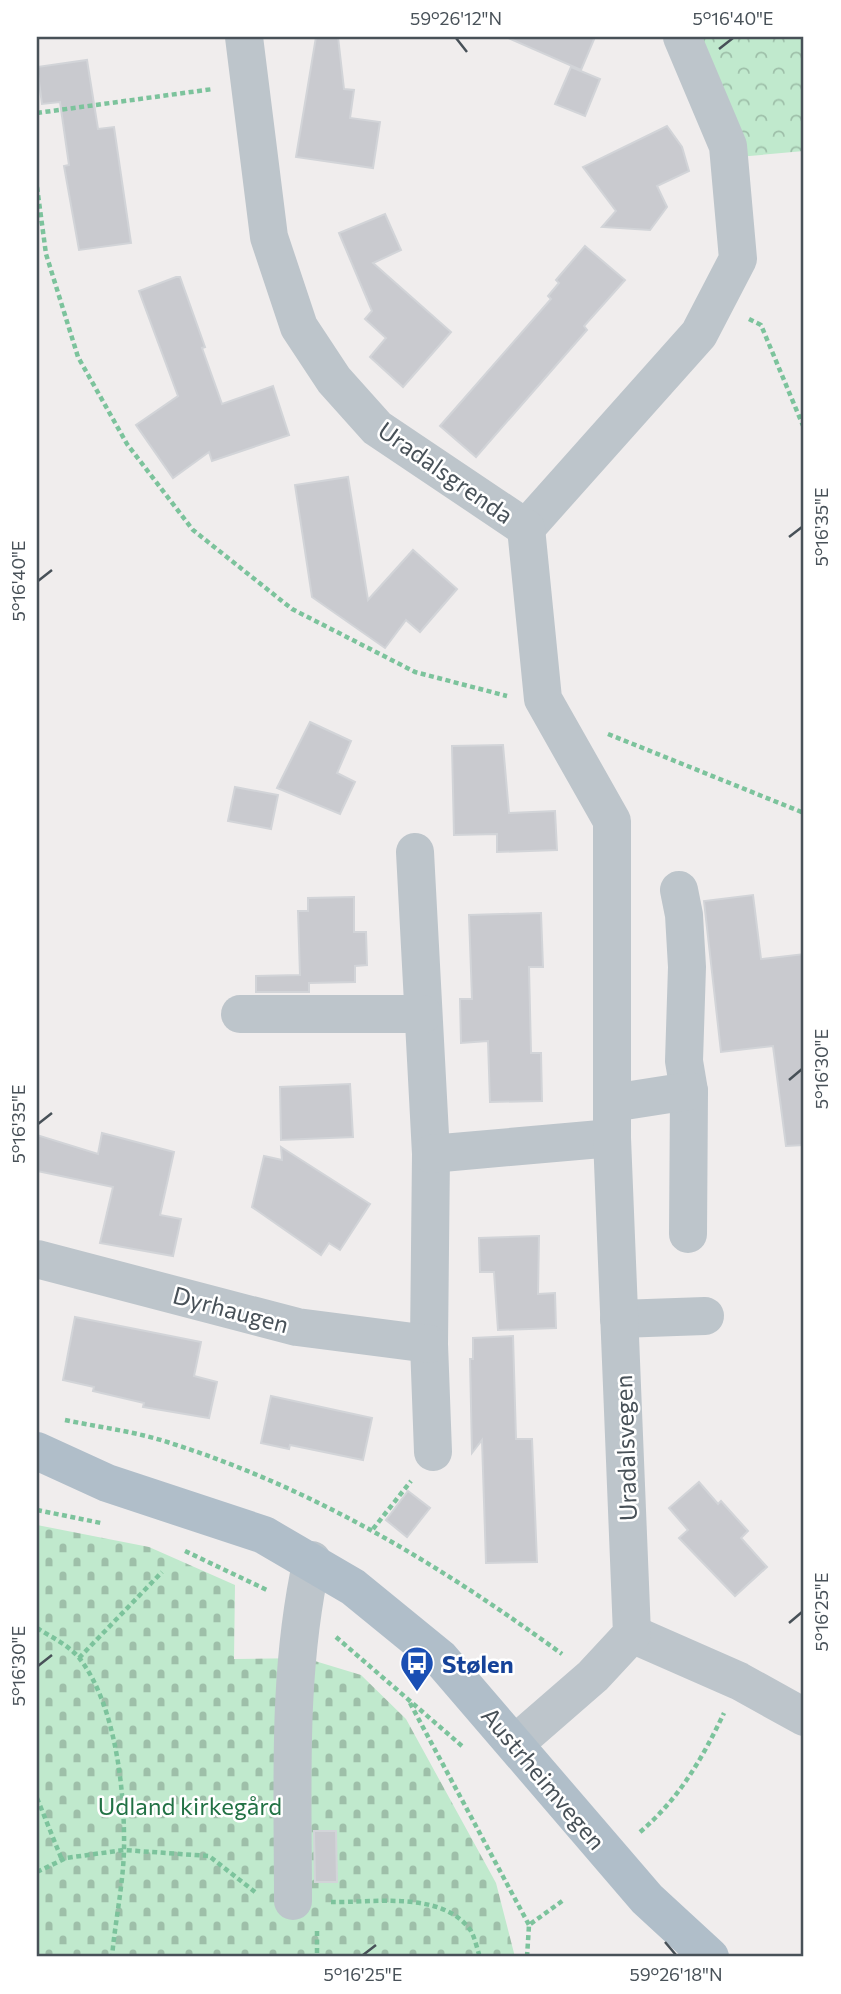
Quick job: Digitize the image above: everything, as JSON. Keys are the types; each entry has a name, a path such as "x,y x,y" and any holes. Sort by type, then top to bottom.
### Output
{"main road":[{"name":"Austrheimvegen","path":"37,1451 107,1483 203,1512 264,1535 312,1560 354,1587 431,1650 516,1743 647,1899 710,1957"},
{"name":"Austrheimvegen","path":"37,1477 107,1483"}],"street":[{"name":"Uradalsgrenda","path":"244,37 269,237 299,327 334,380 377,428 526,528 699,334 738,259 728,146 682,37"},
{"name":"Uradalsvegen","path":"526,528 543,699 612,821 612,1121 632,1633"},
{"path":"415,852 431,1154 429,1344 433,1452"},
{"path":"679,890 687,967 684,1061 690,1091 688,1234"},
{"path":"240,1014 424,1014"},
{"path":"431,1154 612,1121 690,1091"},
{"name":"Dyrhaugen","path":"37,1259 297,1327 429,1344"},
{"path":"619,1319 705,1316"},
{"path":"293,1901 293,1691 301,1606 312,1560"},
{"path":"516,1743 593,1676 632,1633 739,1681 804,1717"}],"path":[{"path":"37,113 249,86"},
{"path":"37,187 46,254 78,357 127,444 193,530 292,609 415,672 496,696 543,699"},
{"path":"716,301 761,325 804,428"},
{"path":"600,731 804,813"},
{"path":"62,1419 161,1440 246,1469 373,1530 471,1588 593,1676"},
{"path":"373,1530 433,1452"},
{"path":"37,1510 110,1525"},
{"path":"182,1550 301,1606 470,1753"},
{"path":"79,1658 162,1572"},
{"path":"37,1628 79,1658 97,1686 110,1718 116,1752 124,1850 112,1957"},
{"path":"640,1832 662,1814 701,1763 739,1681"},
{"path":"408,1699 529,1925 527,1957"},
{"path":"37,1798 62,1860"},
{"path":"529,1925 565,1899"}],"green space":[{"path":"694,37 804,37 804,151 738,157"},
{"name":"Udland kirkegård","path":"37,1525 149,1547 235,1585 234,1659 305,1658 361,1675 406,1719 496,1883 515,1957 37,1957"}],"building":[{"path":"316,37 338,37 344,89 354,90 350,118 380,122 373,168 296,157"},
{"path":"506,37 595,37 581,70"},
{"path":"87,60 98,129 114,127 131,243 79,250 64,166 69,165 60,102 42,104 37,67"},
{"path":"571,67 600,79 585,116 555,104"},
{"path":"667,126 682,147 689,171 657,186 667,207 650,230 602,227 616,211 583,167"},
{"path":"385,214 401,250 373,263 451,332 403,387 370,357 386,338 365,319 372,311 339,233"},
{"path":"585,246 625,280 584,326 587,330 476,457 440,426 551,299 548,296 559,283 556,280"},
{"path":"180,277 222,404 273,386 289,435 212,461 209,452 173,478 136,425 178,396 139,291"},
{"path":"348,477 368,600 413,550 457,589 420,632 406,620 385,648 312,597 295,485"},
{"path":"310,722 351,741 337,773 355,782 340,814 277,788"},
{"path":"503,745 509,813 555,811 557,850 497,852 497,834 454,835 452,746"},
{"path":"235,787 278,795 271,829 228,821"},
{"path":"753,895 761,959 804,954 804,1145 786,1146 773,1046 721,1052 704,901"},
{"path":"354,897 354,932 366,932 367,965 355,966 355,982 309,983 309,992 256,992 256,976 300,975 298,911 308,911 308,898"},
{"path":"541,913 543,967 529,967 531,1053 541,1053 542,1101 490,1102 488,1041 461,1043 460,999 472,999 469,915"},
{"path":"350,1084 353,1137 281,1140 280,1087"},
{"path":"102,1133 174,1152 160,1215 181,1219 173,1256 100,1243 113,1187 37,1171 37,1135 98,1154"},
{"path":"281,1147 370,1204 340,1250 329,1243 321,1255 252,1207 264,1156 282,1160"},
{"path":"539,1236 538,1294 555,1293 556,1328 498,1330 494,1272 480,1272 479,1238"},
{"path":"75,1317 201,1342 194,1376 217,1382 209,1418 143,1407 144,1403 93,1391 94,1387 63,1380"},
{"path":"513,1336 516,1439 532,1439 537,1562 486,1563 482,1440 472,1453 470,1359 473,1359 473,1338"},
{"path":"271,1396 372,1418 363,1460 290,1445 289,1449 261,1443"},
{"path":"699,1482 718,1504 721,1501 748,1531 741,1538 767,1567 735,1596 679,1538 688,1530 669,1508"},
{"path":"408,1491 430,1508 407,1537 386,1520"},
{"path":"314,1831 336,1831 337,1882 315,1882"}],"place":[{"name":"Stølen","path":"417,1693"}]}
